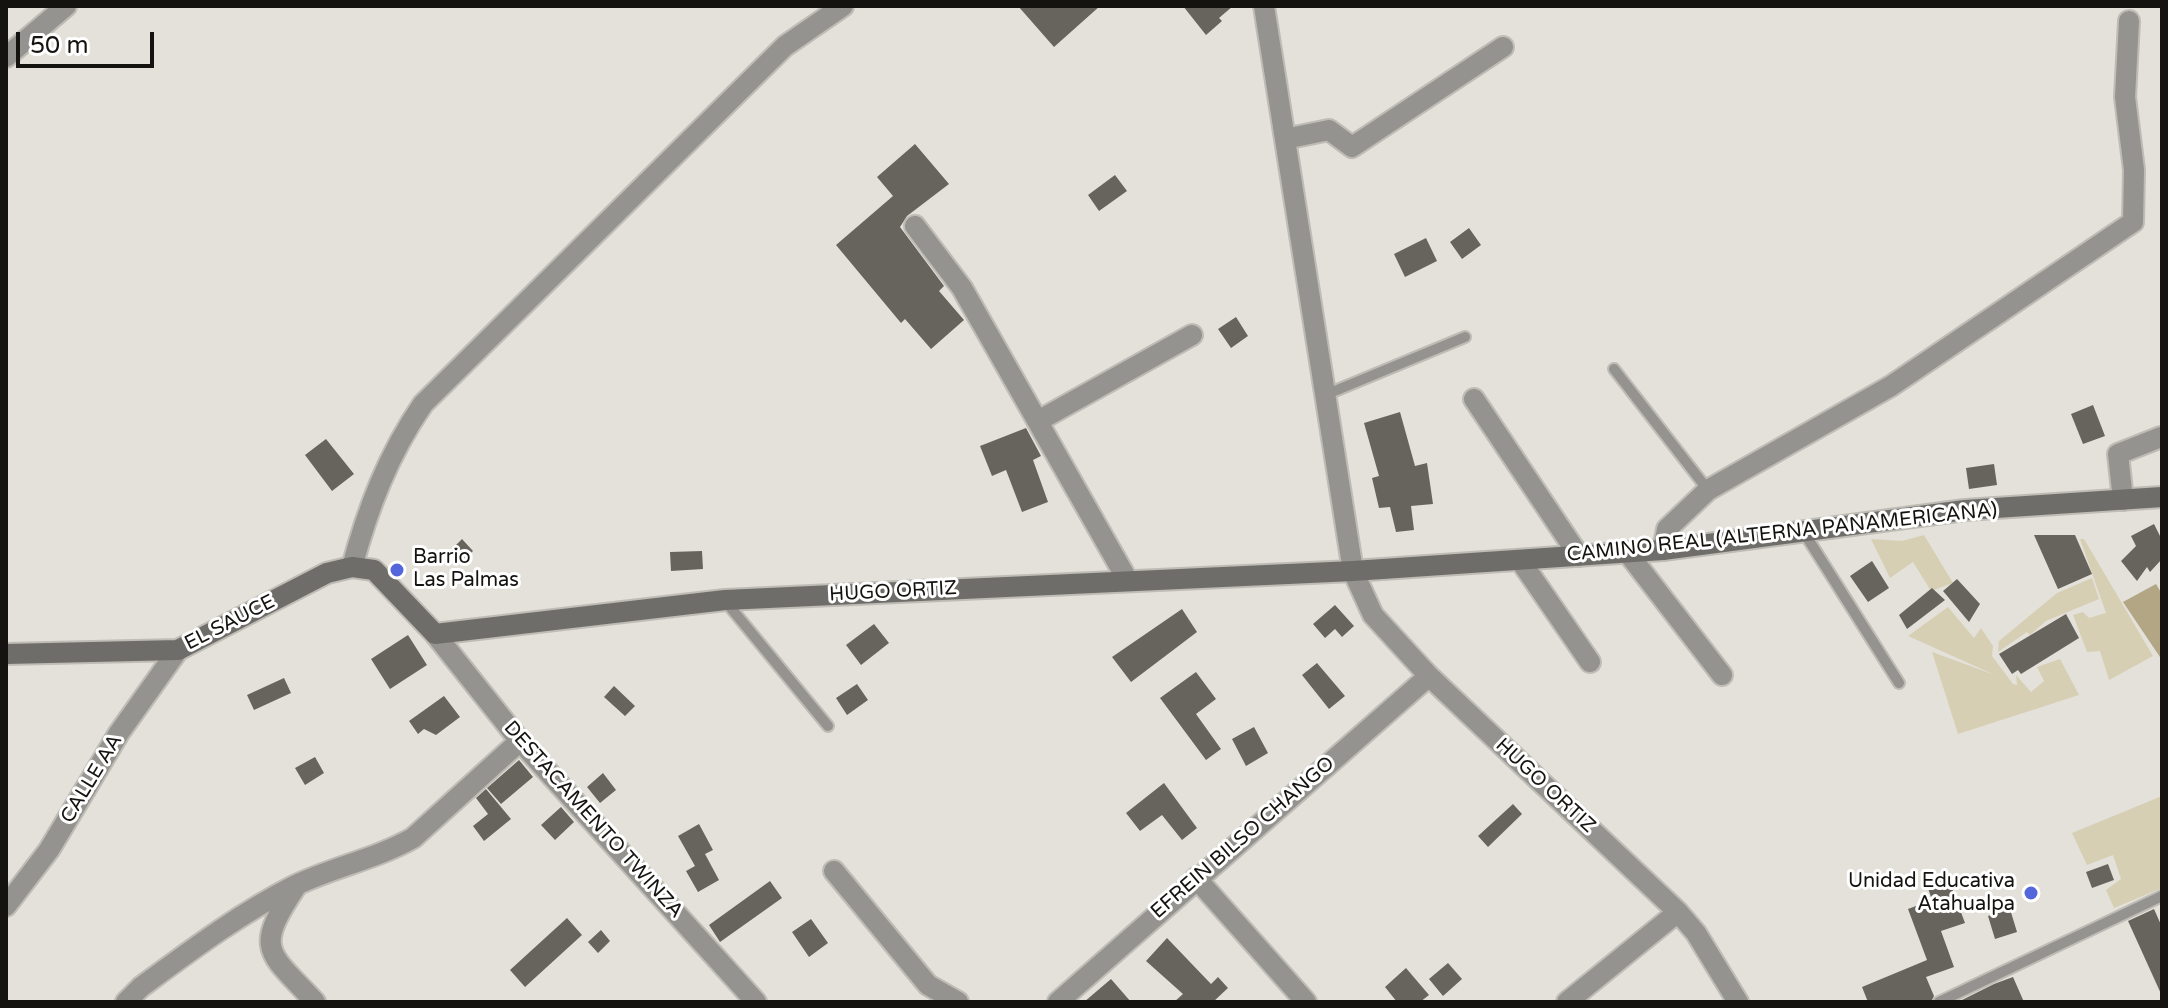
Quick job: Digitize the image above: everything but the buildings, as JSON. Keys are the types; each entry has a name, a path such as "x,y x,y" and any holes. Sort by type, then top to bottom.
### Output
{"street":[{"path":"6,57 66,6"},
{"path":"435,634 374,570 352,567 370,502 405,430 423,404 785,46 843,6"},
{"name":"HUGO ORTIZ","path":"1264,6 1353,571 1373,615 1429,676 1678,912 1696,933 1738,1002"},
{"path":"1663,550 1667,529 1708,490 1891,386 2133,222 2134,170 2125,97 2129,21"},
{"path":"1285,139 1329,130 1352,147 1503,47"},
{"path":"915,226 962,288 1128,581"},
{"path":"1038,421 1192,335"},
{"path":"1474,399 1579,556"},
{"path":"2123,500 2116,459 2118,454 2161,437"},
{"name":"CAMINO REAL (ALTERNA PANAMERICANA)","path":"1353,571 1663,550 1965,510 2162,497"},
{"path":"1627,552 1722,675"},
{"path":"1520,560 1590,662"},
{"name":"EL SAUCE","path":"6,654 178,650 327,573 352,567"},
{"name":"HUGO ORTIZ","path":"435,634 725,600 1353,571"},
{"name":"DESTACAMENTO TWINZA","path":"435,634 520,741 756,1002"},
{"name":"CALLE AA","path":"6,906 49,850 119,733 178,650"},
{"name":"EFREIN BILSO CHANGO","path":"1058,1002 1429,676"},
{"path":"126,1002 141,987 210,937 297,885 395,848 413,838 520,741"},
{"path":"834,871 928,985 958,1002"},
{"path":"1196,878 1306,1002"},
{"path":"297,885 272,922 270,941 275,959 315,1002"},
{"path":"1567,1002 1678,912"}],"lane":[{"path":"1325,395 1465,337"},
{"path":"1614,369 1708,490"},
{"path":"1803,531 1899,683"},
{"path":"725,600 828,726"},
{"path":"1939,1002 2162,896"}],"shaded area":[{"path":"1924,535 1953,583 1931,591 1913,562 1890,578 1871,539 1902,541"},
{"path":"2080,539 2084,539 2153,656 2109,680 2100,651 2087,652 2073,615 2083,612 2089,618 2106,613"},
{"path":"2092,578 2099,599 2046,621 2030,635 2027,632 1998,652 1999,641 2057,593"},
{"path":"2156,584 2162,594 2162,660 2123,602"},
{"path":"1948,607 1974,638 1981,628 1993,646 1992,656 2013,684 2017,685 2016,675 2031,692 2044,681 2037,667 2060,659 2079,695 1958,734 1932,652 1995,675 1908,636"},
{"path":"2162,796 2162,888 2114,908 2106,890 2121,879 2113,855 2087,865 2072,833"}],"place":[{"name":"Barrio Las Palmas","path":"397,570"},
{"name":"Unidad Educativa Atahualpa","path":"2031,893"}]}
